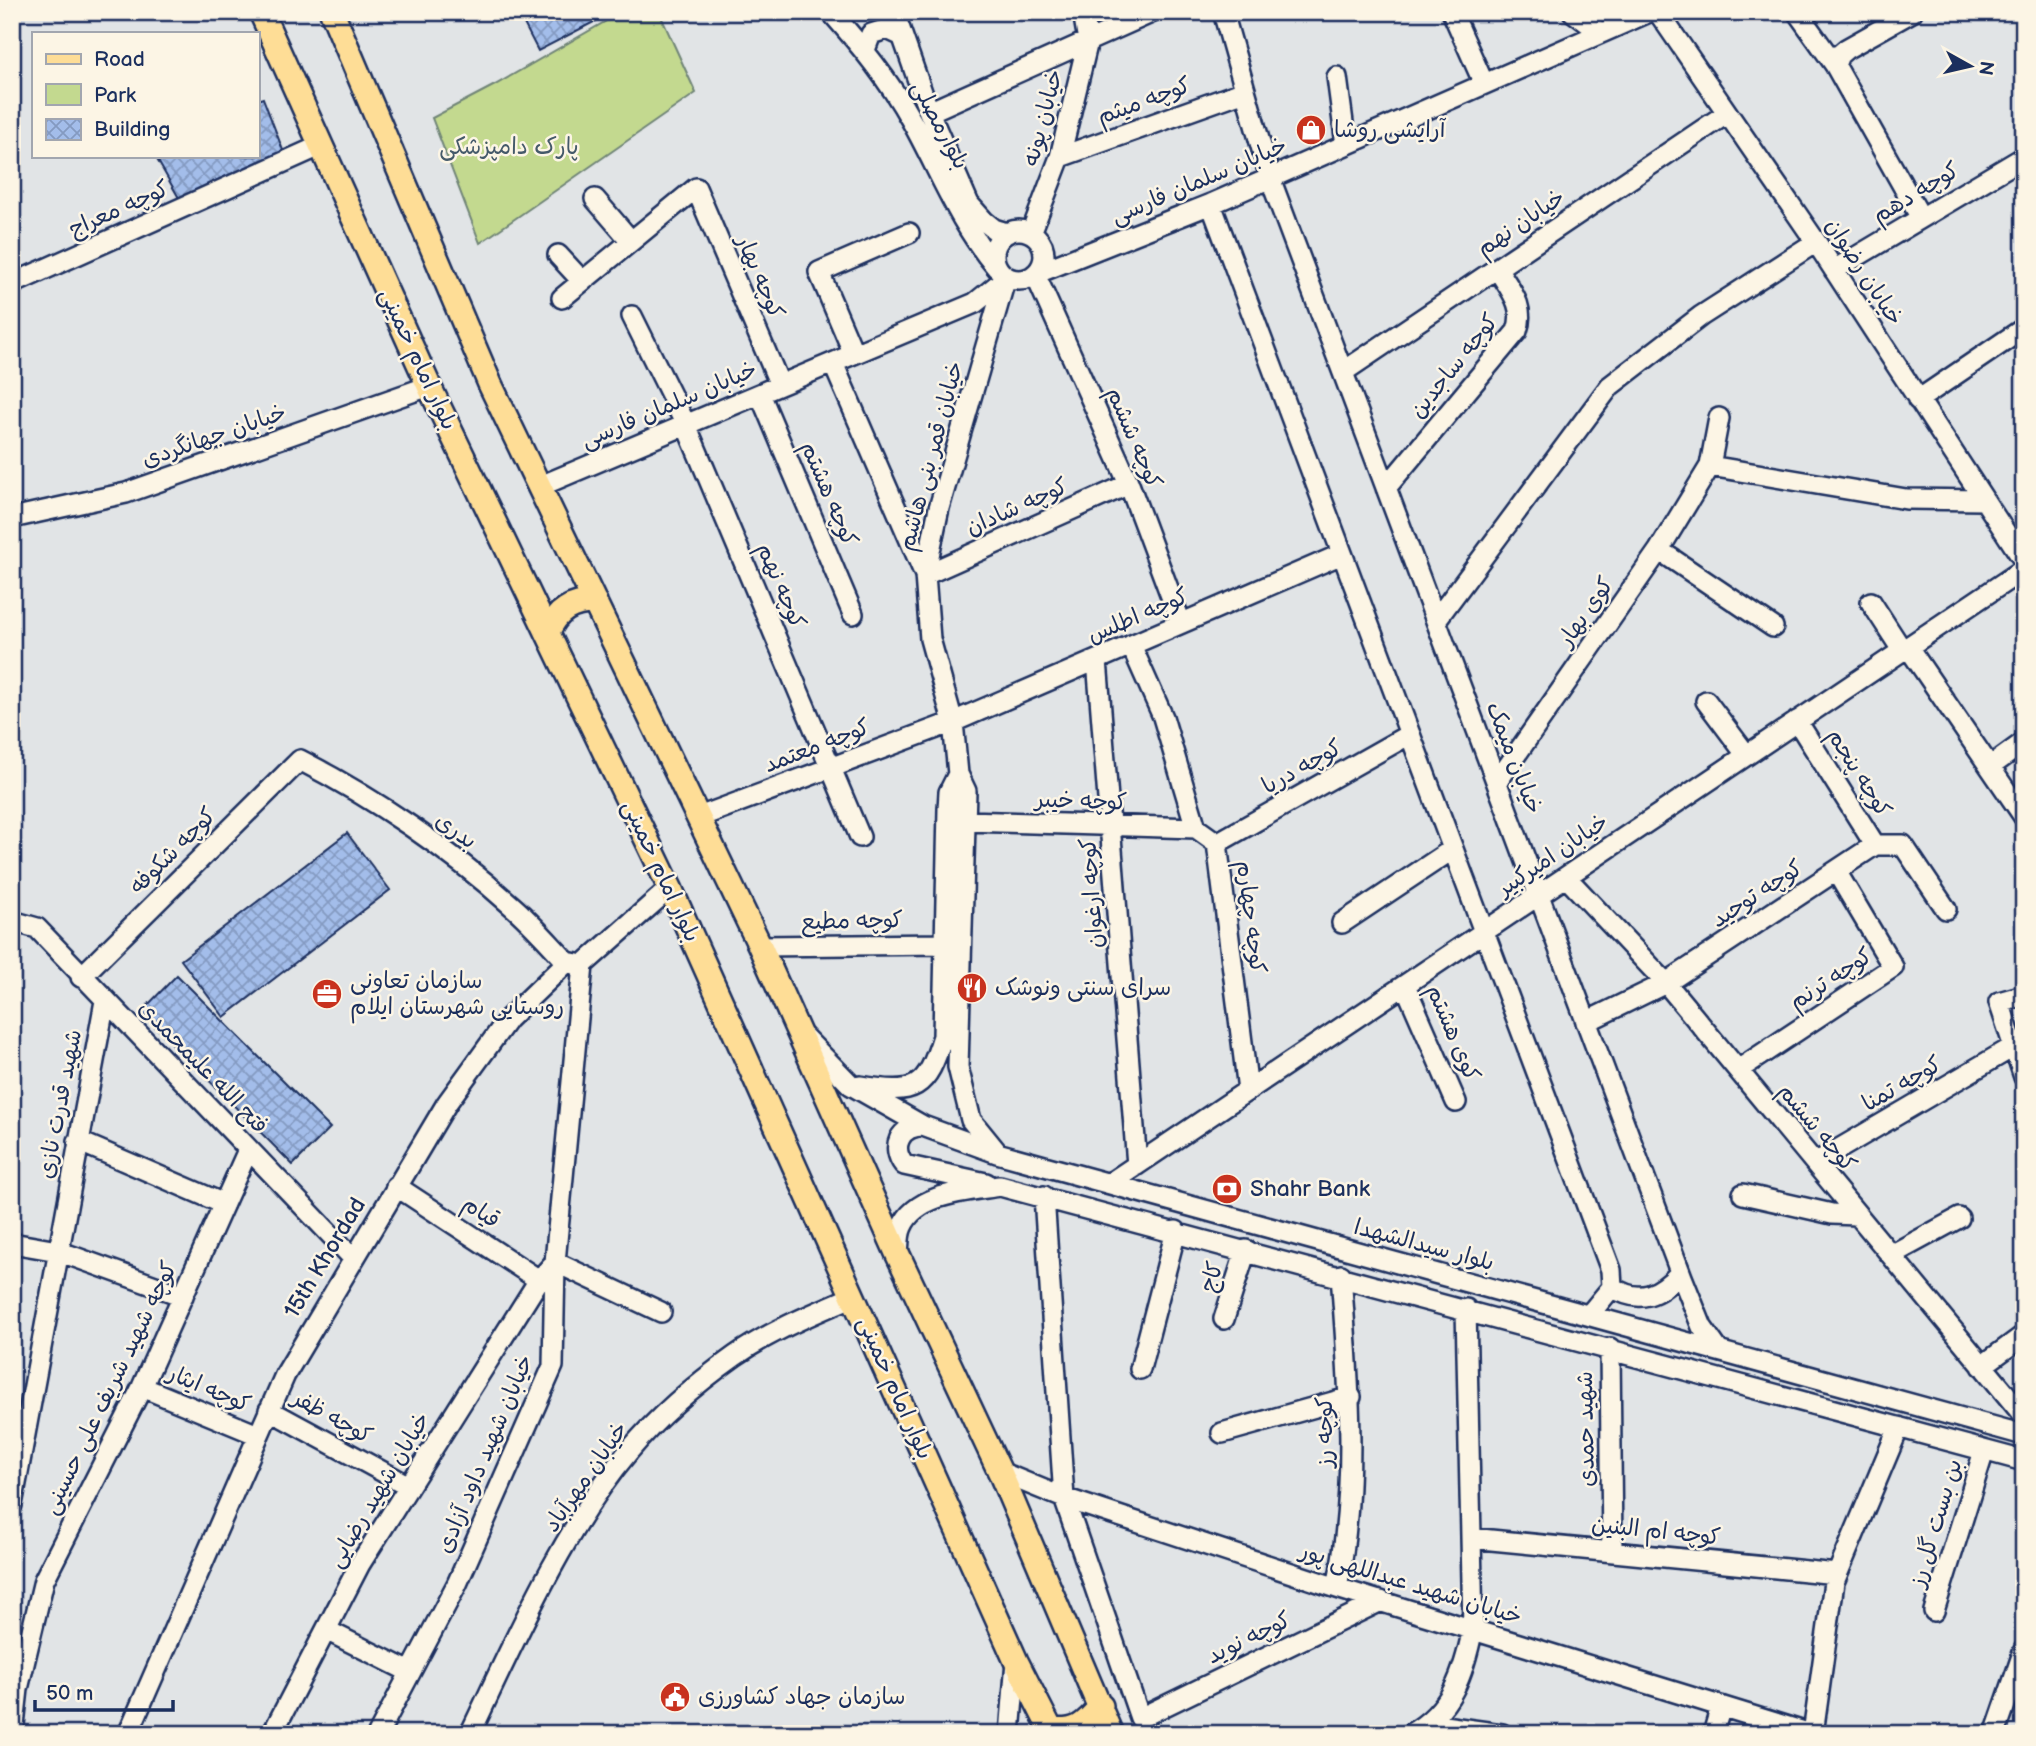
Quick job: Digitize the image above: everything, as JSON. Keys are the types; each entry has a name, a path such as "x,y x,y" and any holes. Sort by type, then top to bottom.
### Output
{"main road":[{"name":"بلوار امام خمینی","path":"261,12 429,386 670,888 1016,1661 1052,1732"},
{"path":"332,12 484,371 760,946 898,1255 1000,1472 1111,1734"},
{"path":"548,632 561,612 571,605 595,602"},
{"path":"1052,1732 1069,1732 1085,1726 1101,1706"}],"street":[{"name":"بلوارمصلی","path":"831,12 865,50 911,120 964,224 1001,273"},
{"name":"بلوارمصلی","path":"894,12 929,113 975,213 994,229 1007,233"},
{"name":"خیابان پونه","path":"1031,233 1060,157 1088,41 1083,12"},
{"path":"929,113 1153,12"},
{"name":"خیابان میمک","path":"1223,12 1270,178 1680,1273 1702,1327 1718,1351"},
{"path":"1452,12 1484,84"},
{"path":"1573,12 1601,33"},
{"name":"خیابان سلمان فارسی","path":"1035,274 1211,204 1649,12"},
{"name":"خیابان رضوان","path":"1658,12 1816,242 2024,561"},
{"path":"1797,12 1835,65 1921,218"},
{"path":"1835,65 1839,55 1846,49 1912,12"},
{"path":"865,50 871,34 887,29 902,36"},
{"path":"1337,77 1346,145"},
{"name":"کوچه میثم","path":"1060,157 1245,91"},
{"name":"خیابان نهم","path":"1343,372 1726,114"},
{"name":"کوچه معراج","path":"12,284 322,145"},
{"name":"کوچه دهم","path":"1834,270 2024,157"},
{"name":"کوچه بهار","path":"631,241 696,188 780,385"},
{"path":"562,298 631,241 596,200"},
{"path":"1211,204 1611,1270 1612,1287 1589,1315"},
{"path":"1019,230 1031,233 1043,249 1042,263 1035,274 1023,280 1001,273 994,248 1007,233 1019,230"},
{"path":"854,354 819,272 909,233"},
{"path":"1436,620 1610,386 1702,316 1816,242"},
{"path":"558,255 582,281"},
{"name":"کوچه ساجدین","path":"1386,488 1517,331 1522,317 1520,307 1497,268"},
{"name":"خیابان سلمان فارسی","path":"538,486 975,303 1001,273"},
{"name":"خیابان قمر بنی هاشم","path":"997,1153 971,1120 958,1067 966,791 958,774 953,722 930,639 925,575 939,508 1001,273"},
{"name":"کوچه ششم","path":"1035,274 1129,484 1181,624"},
{"name":"کوچه نهم","path":"632,316 685,425 860,837"},
{"path":"1918,400 2024,328"},
{"path":"833,363 925,575"},
{"name":"خیابان جهانگردی","path":"12,518 126,493 429,386"},
{"name":"کوچه هشتم","path":"760,394 853,614"},
{"name":"کوی بهار","path":"1496,782 1659,550 1710,466 1719,418"},
{"path":"1710,466 1906,499 1984,500"},
{"name":"کوچه شادان","path":"925,575 1129,484"},
{"path":"1659,550 1773,627"},
{"name":"کوچه اطلس","path":"953,722 1342,554"},
{"name":"خیابان امیرکبیر","path":"1110,1183 1566,877 1745,753 2024,569"},
{"path":"1871,602 1991,766 2024,817"},
{"path":"1131,645 1163,717 1196,828"},
{"name":"کوچه ارغوان","path":"1097,660 1137,1165"},
{"path":"1706,701 1745,753"},
{"name":"کوچه پنجم","path":"1797,721 1879,845"},
{"name":"کوچه معتمد","path":"699,817 953,722"},
{"name":"کوچه دریا","path":"1217,843 1410,734"},
{"path":"1991,766 2024,742"},
{"name":"بدری","path":"300,760 390,814 451,857 511,905 575,963"},
{"name":"کوچه شکوفه","path":"81,977 300,760"},
{"name":"خیابان قمر بنی هاشم","path":"851,1085 900,1091 919,1086 933,1069 943,1036 949,792 958,774"},
{"name":"کوچه خیبر","path":"965,821 1112,828 1196,828"},
{"name":"کوچه چهارم","path":"1196,828 1217,843 1248,1090"},
{"path":"1879,845 1903,845 1946,909"},
{"name":"کوچه توحید","path":"1586,1022 1666,983 1879,845"},
{"path":"1342,923 1453,849"},
{"name":"کوچه ترنم","path":"1738,1070 1893,967 1836,871"},
{"name":"کوچه ششم","path":"1566,877 1666,983 2024,1416"},
{"name":"15th Khordad","path":"128,1734 285,1375 352,1258 447,1103 508,1019 670,888"},
{"name":"فتح الله علیمحمدی","path":"12,920 37,928 352,1258"},
{"name":"کوچه مطیع","path":"760,946 945,944"},
{"name":"خیابان شهید داود آزادی","path":"378,1734 457,1584 553,1366 555,1262 575,963"},
{"name":"کوی هشتم","path":"1405,985 1456,1102"},
{"path":"2024,995 1999,1002 2024,1077"},
{"name":"شهید قدرت نازی","path":"12,1505 105,1001"},
{"name":"بلوار سیدالشهدا","path":"800,1033 851,1085 923,1125 997,1153 2024,1435"},
{"name":"کوچه تمنا","path":"1815,1163 2013,1047"},
{"path":"923,1125 909,1128 899,1138 897,1152 904,1165 1044,1196 2024,1461"},
{"path":"78,1140 224,1204"},
{"name":"کوچه شهید شریف علی حسینی","path":"13,1734 18,1689 44,1580 142,1387 248,1150"},
{"name":"قیام","path":"396,1186 539,1280"},
{"path":"898,1255 902,1227 921,1205 948,1195 1000,1186"},
{"path":"1742,1194 1832,1214 1857,1215"},
{"path":"1044,1196 1064,1498"},
{"path":"1891,1255 1959,1218"},
{"path":"1140,1369 1176,1231"},
{"path":"12,1243 58,1251 183,1296"},
{"name":"کاج","path":"1224,1319 1246,1250"},
{"path":"555,1262 661,1312"},
{"name":"خیابان شهید رضایی","path":"272,1734 360,1564 539,1280 555,1262"},
{"path":"1612,1287 1630,1297 1654,1295 1680,1273"},
{"name":"کوچه رز","path":"1337,1588 1348,1520 1351,1397 1341,1275"},
{"name":"خیابان مهرآباد","path":"470,1734 525,1618 589,1507 628,1451 674,1405 736,1355 790,1324 854,1296"},
{"path":"1410,1734 1429,1724 1452,1695 1466,1661 1473,1628 1466,1309"},
{"path":"1643,1357 1653,1346 1647,1331"},
{"path":"1982,1366 2024,1335"},
{"name":"شهید حمدی","path":"1610,1348 1612,1552"},
{"name":"کوچه ایثار","path":"142,1387 258,1435"},
{"path":"1222,1433 1351,1397"},
{"name":"کوچه ظفر","path":"269,1410 409,1486"},
{"path":"1812,1734 1836,1574 1865,1513 1899,1427"},
{"name":"بن بست گل رز","path":"1934,1611 1984,1451"},
{"name":"خیابان شهید عبداللهی پور","path":"1000,1472 1064,1498 1337,1588 1812,1734"},
{"name":"کوچه نوید","path":"1064,1498 1140,1718 1381,1601"},
{"name":"کوچه ام البنین","path":"1471,1538 1836,1574"},
{"path":"326,1630 410,1672"},
{"path":"1995,1734 2023,1655"},
{"path":"1010,1734 1016,1661"},
{"path":"1713,1734 1721,1706"},
{"path":"1429,1724 1502,1734"}],"green space":[{"name":"پارک دامپزشکی","path":"622,12 659,12 696,93 480,243 432,118"}],"building":[{"path":"518,12 613,12 538,51"},
{"path":"263,98 284,153 179,198 156,158 259,158 259,99"},
{"path":"347,833 390,890 224,1017 181,960"},
{"path":"177,975 330,1128 293,1165 141,1012"}],"place":[{"name":"آرایشی روشا","path":"1311,130"},
{"name":"سرای سنتی ونوشک","path":"972,988"},
{"name":"سازمان تعاونی روستایی شهرستان ایلام","path":"327,994"},
{"name":"Shahr Bank","path":"1227,1189"},
{"name":"سازمان جهاد کشاورزی","path":"675,1697"}]}
